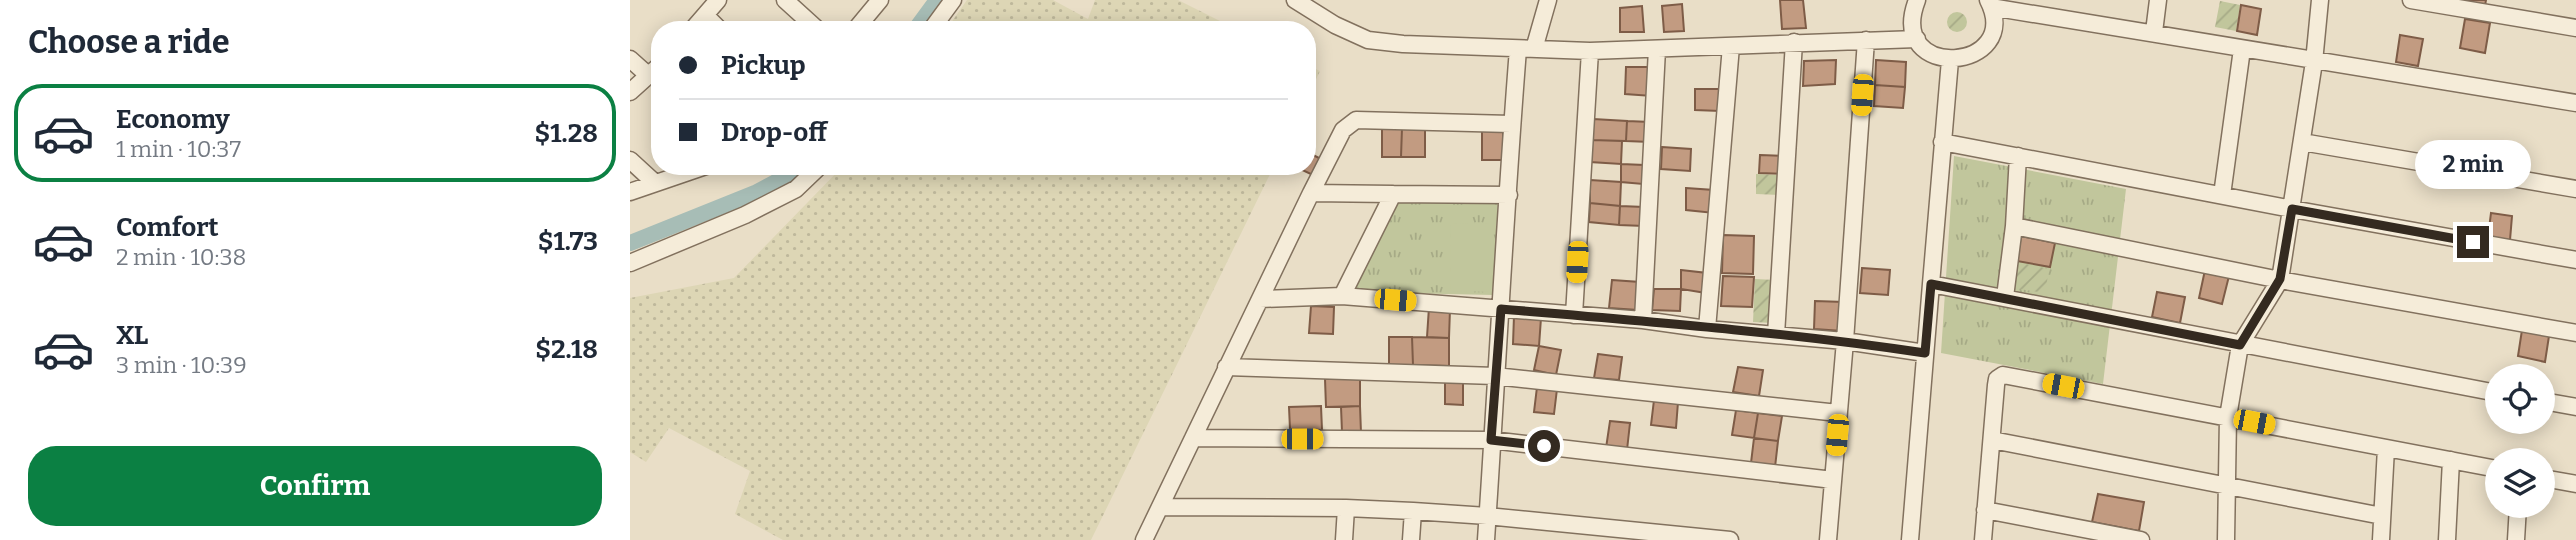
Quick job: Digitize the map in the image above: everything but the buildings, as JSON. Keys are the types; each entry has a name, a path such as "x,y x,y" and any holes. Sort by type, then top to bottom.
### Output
{"street":[{"path":"700,21 718,0"},
{"path":"862,21 880,0"},
{"path":"938,21 953,0"},
{"path":"1295,0 1317,6 1335,25 1368,40 1403,44 1590,51 1917,38"},
{"path":"1486,540 1509,195 1510,124 1526,49 1548,0"},
{"path":"1917,0 1912,25 1917,38 1931,54 1950,60 1977,52 1986,42 1992,32 1993,18 1989,4 2314,62 2576,103"},
{"path":"2154,33 2158,0"},
{"path":"2226,540 2228,417 2240,345 2280,279 2314,62 2320,0"},
{"path":"2411,0 2576,28"},
{"path":"788,1 809,21"},
{"path":"705,15 711,21"},
{"path":"1828,540 1866,40"},
{"path":"1776,335 1794,42"},
{"path":"1707,329 1731,46"},
{"path":"1643,320 1657,49"},
{"path":"2222,194 2242,49"},
{"path":"1574,315 1590,51"},
{"path":"630,59 651,67"},
{"path":"1910,540 1941,142 1950,60"},
{"path":"630,92 651,74"},
{"path":"1144,540 1343,130 1356,120 1510,124"},
{"path":"1941,142 2576,260"},
{"path":"2302,142 2576,189"},
{"path":"2005,297 2014,226 2018,156"},
{"path":"630,160 654,182"},
{"path":"630,192 677,175"},
{"path":"630,263 745,215 796,189 811,175"},
{"path":"1311,194 1509,195"},
{"path":"1342,296 1393,194"},
{"path":"2014,226 2576,334"},
{"path":"1931,284 2485,391"},
{"path":"1260,299 1342,296 1643,320 1707,329 1845,341 1925,353"},
{"path":"1226,367 1495,376 1838,413"},
{"path":"1983,540 1996,386 1997,379 2003,375 2485,467"},
{"path":"2555,403 2576,407"},
{"path":"1194,438 1491,440 1833,480"},
{"path":"1992,439 2382,516"},
{"path":"2381,540 2386,448"},
{"path":"2446,540 2451,460"},
{"path":"2555,480 2576,484"},
{"path":"1161,507 1413,511 1488,516 1685,539 1730,540"},
{"path":"1344,540 1346,508"},
{"path":"1985,509 2141,540"},
{"path":"1411,540 1413,511"},
{"path":"2516,540 2517,518"}],"shaded area":[{"path":"967,0 1053,0 1088,19 1095,0 1178,0 1220,21 952,21"},
{"path":"834,175 1270,175 1091,540 783,540 735,514 750,471 669,428 646,462 630,452 630,298 734,278"}],"green space":[{"path":"2220,1 2240,5 2236,31 2215,27"},
{"path":"1957,12 1964,15 1967,22 1964,29 1957,32 1950,29 1947,22 1950,15"},
{"path":"1954,156 2126,189 2103,384 1941,353"},
{"path":"1756,174 1783,175 1782,195 1756,194"},
{"path":"1398,199 1498,201 1493,295 1352,292"},
{"path":"1451,223 1491,224 1490,292 1450,291"},
{"path":"2017,262 2049,269 2045,293 2012,288"},
{"path":"1755,279 1775,280 1772,323 1753,322"}],"waterway":[{"path":"922,21 937,0"},
{"path":"630,243 755,193 789,175"}],"route":[{"path":"1544,446 1491,440 1501,309 1643,320 1707,329 1845,341 1925,353 1931,284 2240,345 2280,279 2292,209 2473,242"}]}
